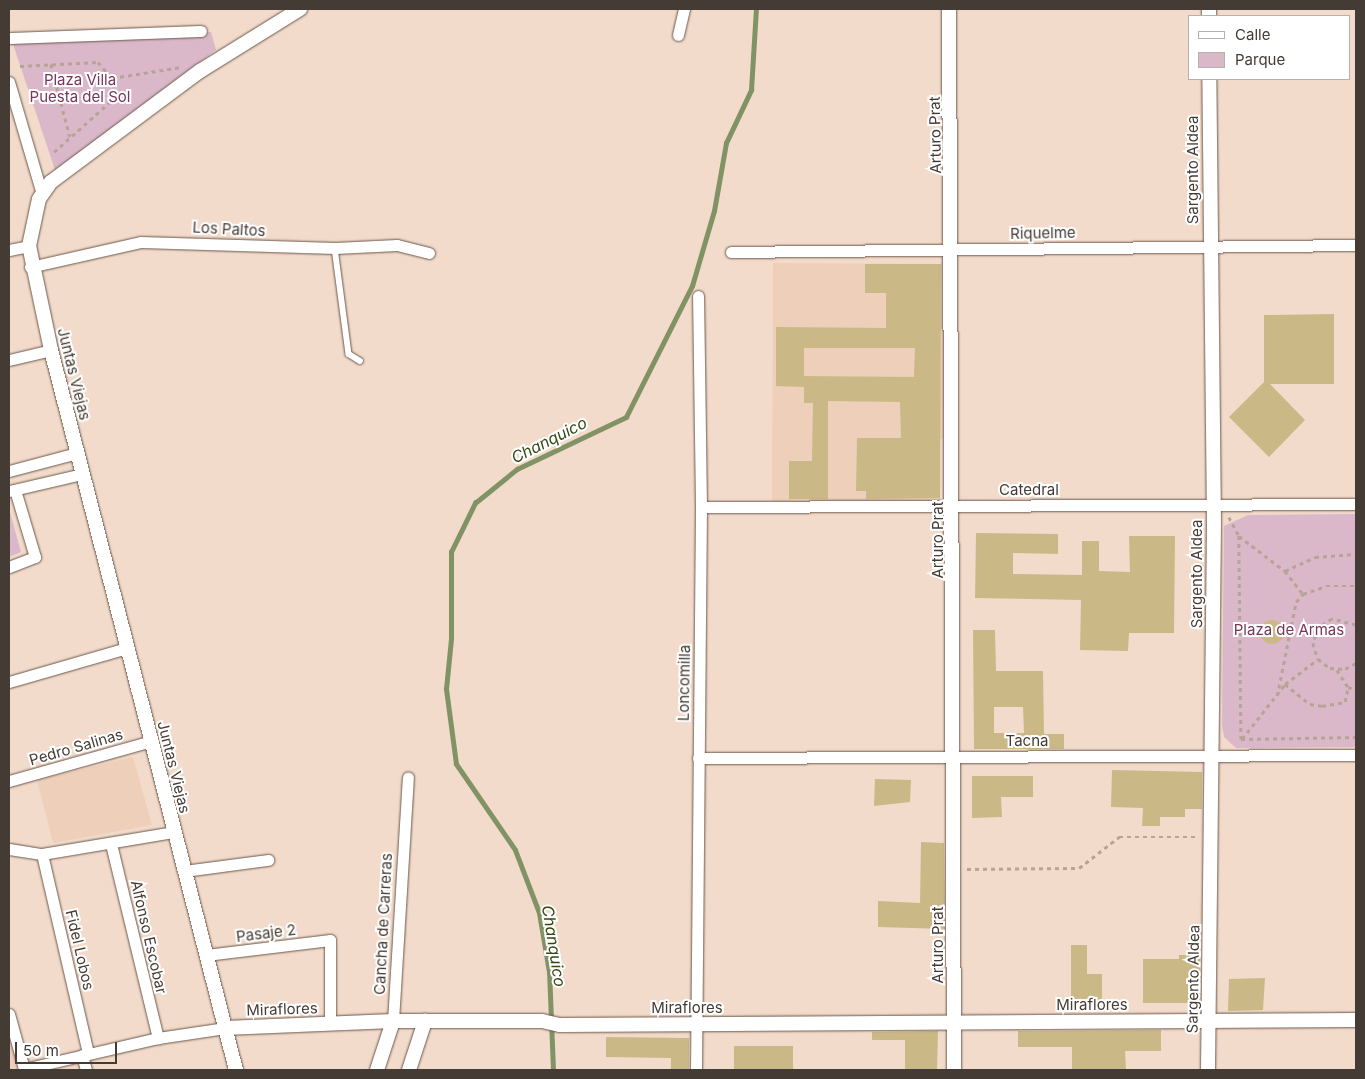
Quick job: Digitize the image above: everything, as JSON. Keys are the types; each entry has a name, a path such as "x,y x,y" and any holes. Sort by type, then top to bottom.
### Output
{"street":[{"path":"678,35 684,9"},
{"name":"Arturo Prat","path":"949,9 955,506 954,1070"},
{"path":"9,82 11,106 42,194 200,71 295,10"},
{"path":"9,38 201,31"},
{"name":"Sargento Aldea","path":"1208,1070 1212,838 1218,755 1218,507 1210,245 1209,80"},
{"name":"Juntas Viejas","path":"42,194 28,246 30,267 236,1070"},
{"name":"Los Paltos","path":"30,267 141,242 335,248 397,245 429,253"},
{"name":"Riquelme","path":"731,252 1210,245 1356,245"},
{"path":"9,250 28,246"},
{"name":"Loncomilla","path":"696,1070 701,507 698,296"},
{"path":"9,360 51,350"},
{"path":"9,470 77,453"},
{"path":"9,567 35,557 12,491 82,474"},
{"name":"Catedral","path":"701,507 1218,507 1356,504"},
{"path":"9,682 127,648"},
{"name":"Pedro Salinas","path":"9,781 151,742"},
{"name":"Tacna","path":"698,758 1356,755"},
{"name":"Cancha de Carreras","path":"377,1070 393,1021 408,777"},
{"path":"9,849 42,854 174,832"},
{"name":"Alfonso Escobar","path":"111,844 158,1038"},
{"name":"Fidel Lobos","path":"42,854 85,1054 86,1070"},
{"path":"184,871 268,860"},
{"name":"Pasaje 2","path":"206,955 330,940 330,1024"},
{"path":"9,1014 21,1070"},
{"name":"Miraflores","path":"21,1070 158,1038 225,1028 393,1021 542,1021 560,1025 1356,1020"},
{"path":"409,1070 426,1021"}],"lane":[{"path":"335,248 350,354 360,361"}],"path":[{"path":"20,66 98,62 112,78 110,102 54,152"},
{"path":"51,64 70,137"},
{"path":"112,78 184,66"},
{"path":"1218,507 1239,536 1285,570 1303,594"},
{"path":"1239,536 1242,739"},
{"path":"1285,570 1315,557 1356,554"},
{"path":"1277,696 1290,618 1303,594 1337,584 1356,586"},
{"path":"1356,624 1340,618 1318,628 1313,644 1318,659 1337,670 1348,687 1356,690"},
{"path":"1218,755 1242,739 1286,684 1318,659"},
{"path":"1337,670 1356,663"},
{"path":"1286,684 1310,704 1322,706 1345,702 1348,687"},
{"path":"1242,739 1356,737"},
{"path":"954,870 1080,868 1119,837 1212,838"}],"shaded area":[{"path":"773,263 949,264 948,439 940,439 940,502 772,501"},
{"path":"133,757 152,825 53,843 37,780"},
{"path":"9,1018 22,1068 16,1070 9,1070"}],"green space":[{"name":"Plaza Villa Puesta del Sol","path":"211,32 216,50 55,170 11,38"},
{"path":"9,509 21,552 9,557"},
{"name":"Plaza de Armas","path":"1356,514 1356,747 1236,748 1224,737 1222,724 1224,526 1248,515"}],"building":[{"path":"865,264 941,264 940,498 866,499 866,491 856,491 857,438 901,438 900,402 828,401 828,499 789,499 789,461 812,461 813,403 804,403 804,387 776,386 776,327 886,328 886,293 865,293","holes":["804,348 915,348 914,377 804,376"]},
{"path":"1334,314 1334,384 1270,384 1305,420 1269,457 1229,417 1264,382 1264,315"},
{"path":"976,533 1058,534 1058,554 1013,553 1013,574 1082,575 1082,541 1099,541 1099,571 1130,572 1129,536 1175,536 1174,633 1129,633 1128,651 1080,650 1081,600 975,598"},
{"path":"1272,620 1281,623 1284,632 1281,641 1272,644 1263,641 1260,632 1263,623"},
{"path":"973,630 995,630 996,671 1043,671 1044,734 1064,734 1064,749 974,749","holes":["994,707 1023,707 1024,733 994,733"]},
{"path":"1112,770 1202,772 1202,809 1185,809 1185,817 1160,817 1160,826 1142,826 1143,808 1111,807"},
{"path":"972,776 1033,776 1033,797 1001,797 1002,817 972,818"},
{"path":"875,779 911,780 910,802 874,806"},
{"path":"921,842 944,843 945,929 878,927 878,901 920,903"},
{"path":"1071,945 1087,945 1087,974 1102,974 1102,1001 1071,1001"},
{"path":"1179,955 1200,955 1200,1003 1143,1003 1143,959 1179,959"},
{"path":"1265,978 1263,1010 1228,1011 1229,979"},
{"path":"1161,1030 1161,1051 1125,1051 1126,1070 1072,1070 1072,1047 1018,1047 1018,1031"},
{"path":"938,1031 937,1070 905,1070 905,1040 872,1040 872,1032"},
{"path":"606,1037 689,1038 689,1070 671,1070 671,1058 606,1057"},
{"path":"734,1046 793,1046 793,1070 734,1070"}],"waterway":[{"name":"Chanquico","path":"553,1070 549,972 539,913 515,850 456,764 446,689 451,639 451,552 475,503 517,469 626,417 692,286 714,211 726,143 751,90 756,9"}]}
